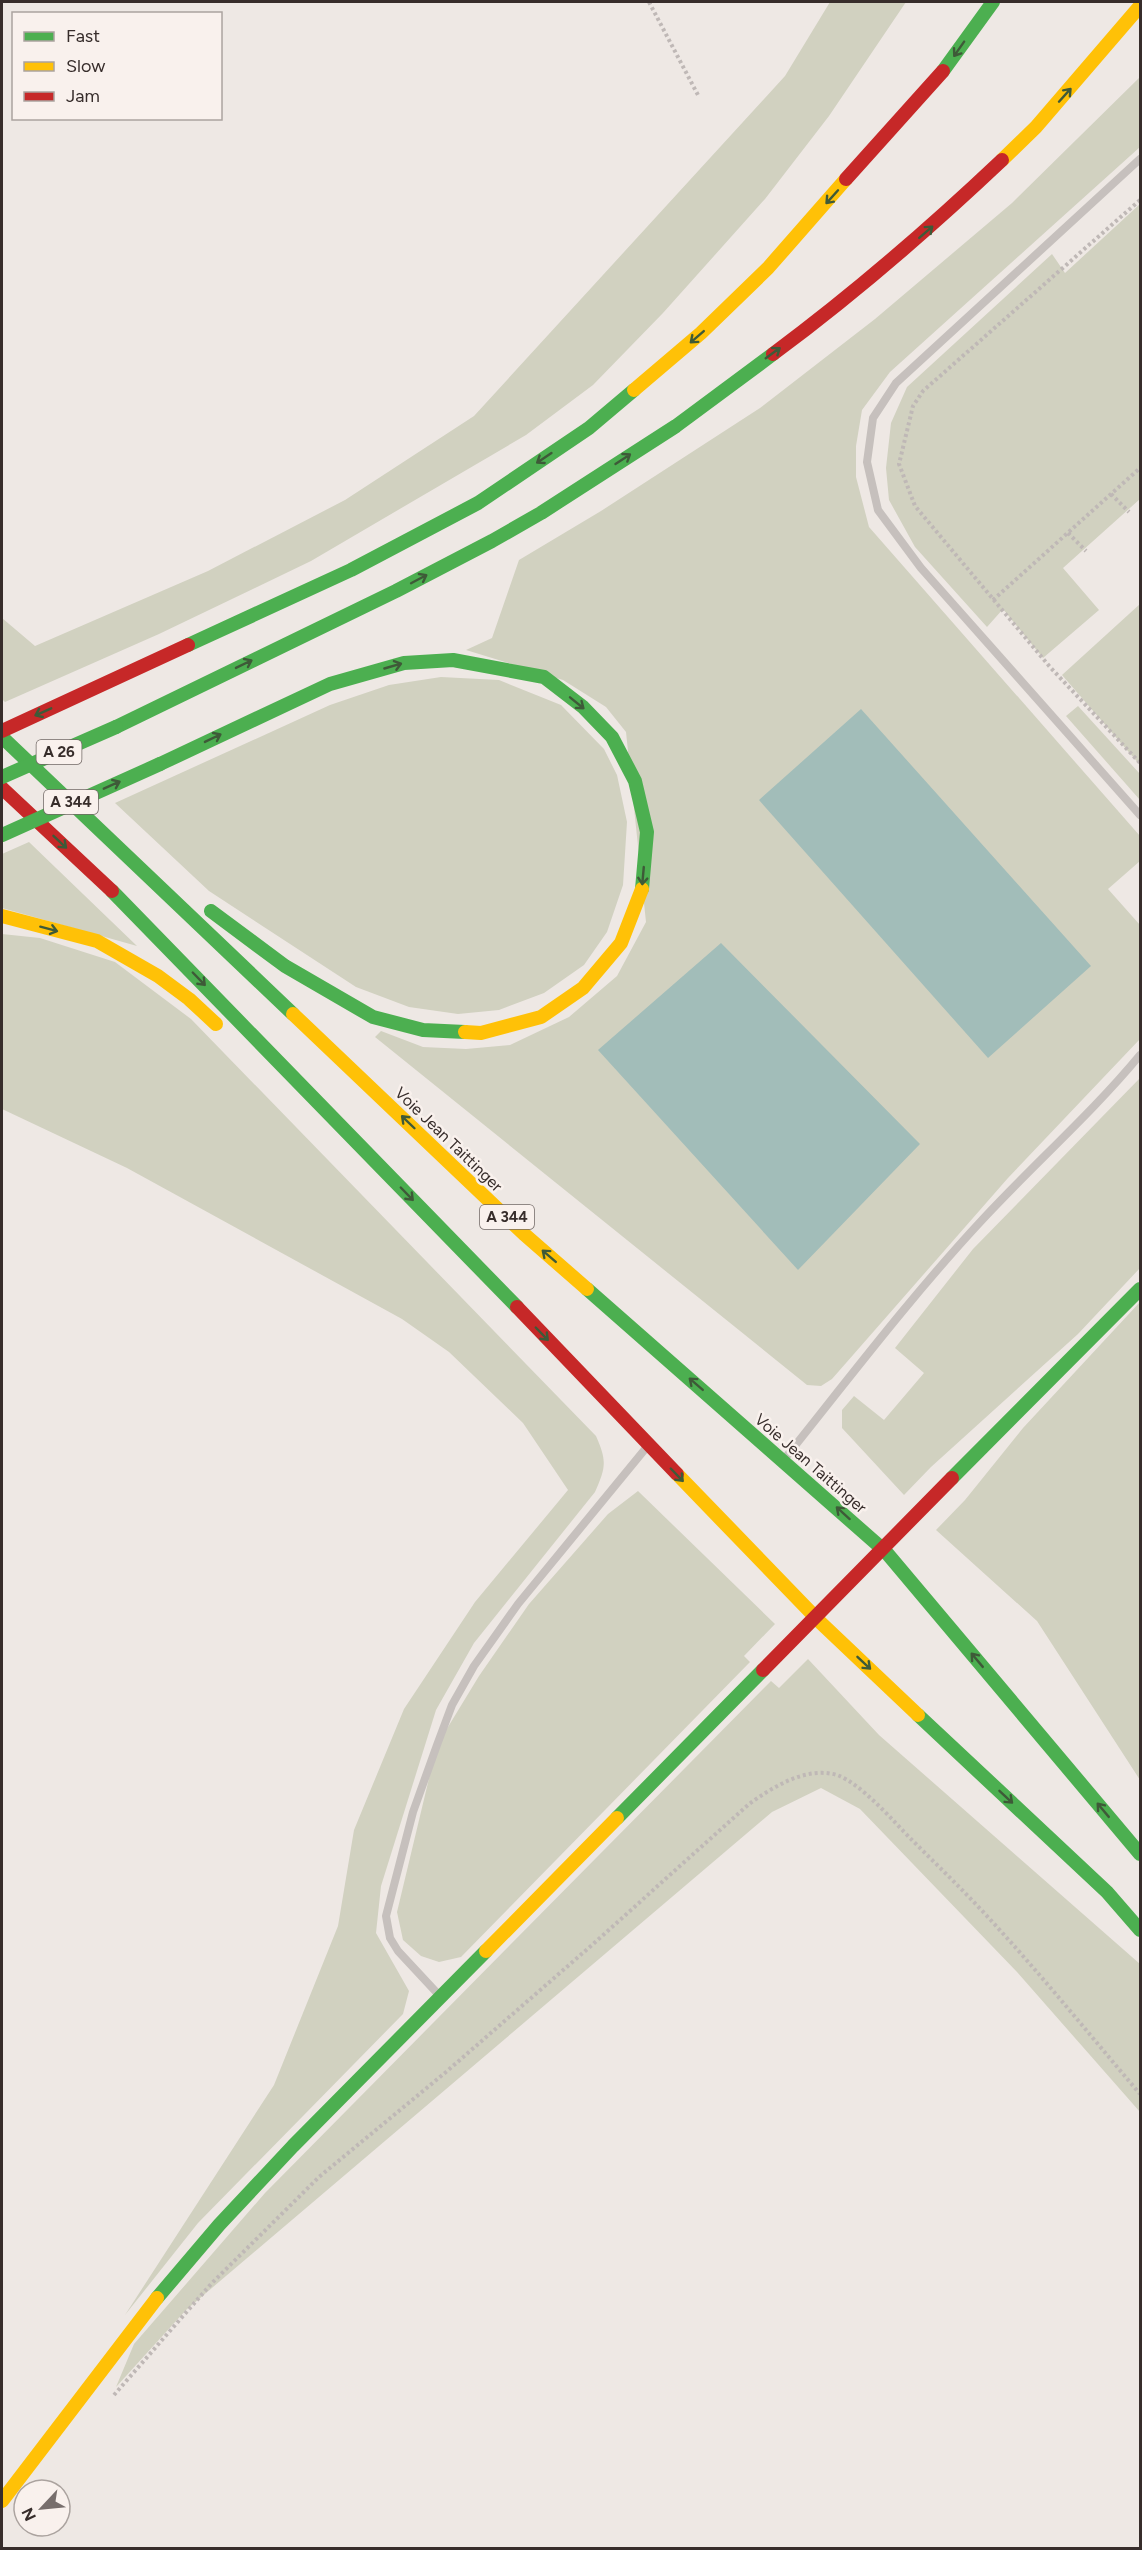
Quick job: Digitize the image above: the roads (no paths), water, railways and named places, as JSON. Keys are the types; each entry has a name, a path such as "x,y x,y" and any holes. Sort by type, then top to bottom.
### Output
{"main road":[{"name":"A 26","path":"2,731 351,570 478,503 589,428 702,333 768,268 952,60 993,2"},
{"name":"A 26","path":"2,777 116,727 396,591 541,513 676,426 835,308 928,230 1036,127 1140,6"},
{"path":"2,835 330,684 404,663 453,660 544,677 583,707 612,737 636,781 647,832 642,894 621,943 583,988 541,1017 481,1033 423,1030 373,1017 285,966 204,906"},
{"name":"Voie Jean Taittinger","path":"2,737 524,1234 886,1552 1140,1854"},
{"name":"A 344","path":"2,788 104,882 309,1091 821,1623 1107,1892"},
{"path":"141,867 171,876"},
{"path":"2,916 97,941 158,976 189,999 229,1036"},
{"path":"246,1050 309,1091"},
{"path":"2,2501 116,2348 219,2225 293,2146 1140,1289"},
{"path":"1107,1892 1140,1915"},
{"path":"1107,1892 1140,1930"}],"lane":[{"path":"1140,159 896,383 873,418 867,462 878,510 921,568 1140,815"},
{"path":"783,1460 983,1219 1113,1088 1140,1055"},
{"path":"441,1997 398,1951 390,1938 386,1916 413,1812 436,1745 452,1705 474,1666 518,1604 648,1445"}],"water":[{"path":"861,709 1091,966 988,1058 759,800"},
{"path":"721,943 920,1144 798,1270 598,1050"}]}
